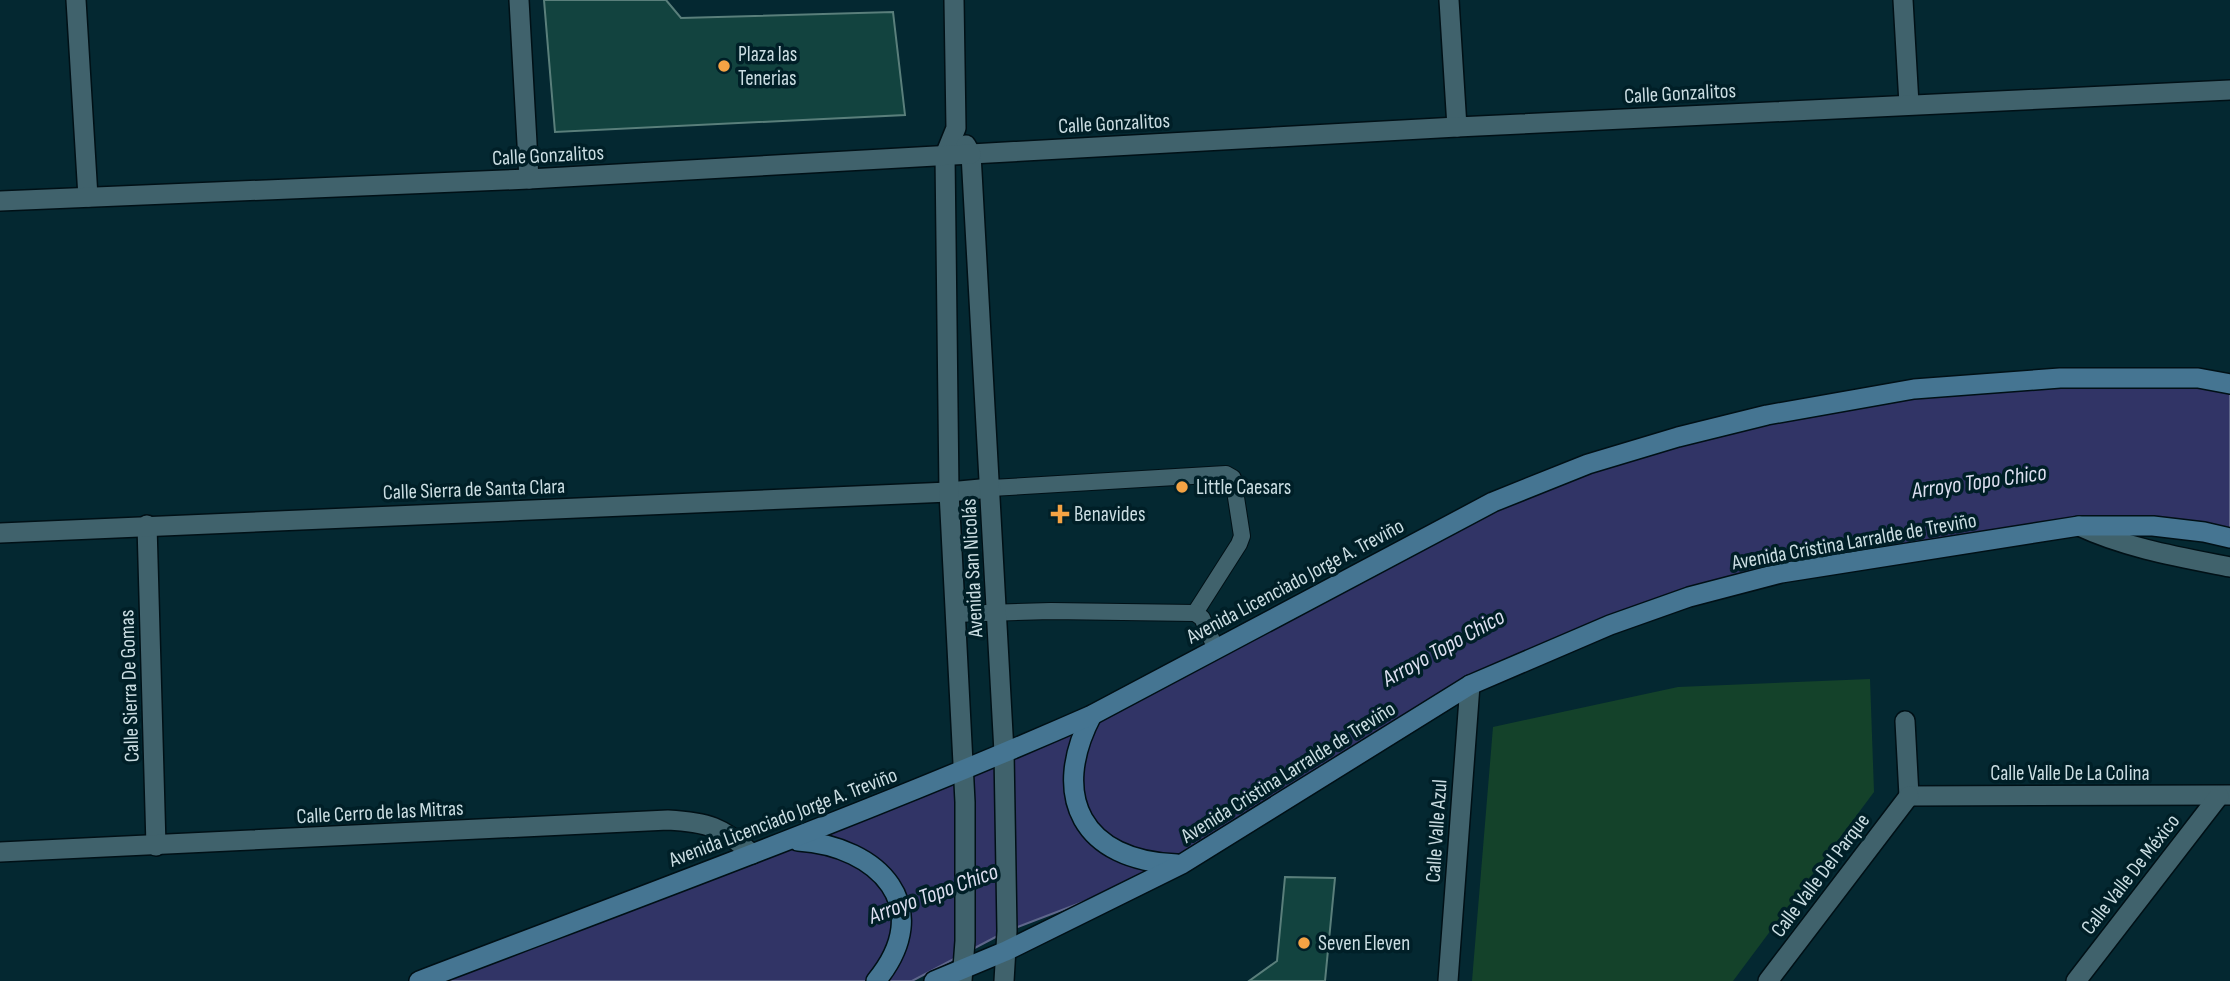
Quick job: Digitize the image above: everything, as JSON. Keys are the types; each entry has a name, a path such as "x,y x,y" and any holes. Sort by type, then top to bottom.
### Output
{"main road":[{"path":"2199,379 2230,372"},
{"name":"Avenida Licenciado Jorge A. Treviño","path":"419,981 792,841 1092,715 1493,502 1588,464 1678,437 1767,415 1914,389 2060,378 2199,379 2230,384"},
{"name":"Avenida Cristina Larralde de Treviño","path":"934,981 963,975 1182,864 1470,685 1610,625 1702,593 1781,573 2078,526 2153,526 2230,538"},
{"path":"1092,715 1080,738 1073,785 1076,804 1084,822 1101,840 1125,854 1153,863 1182,864"},
{"path":"792,841 822,842 860,857 876,867 891,883 902,908 902,927 898,943 876,981"}],"street":[{"path":"76,0 88,197"},
{"path":"519,0 529,179"},
{"path":"944,155 956,128 954,0"},
{"path":"1449,0 1457,127"},
{"path":"1903,0 1909,104"},
{"name":"Calle Gonzalitos","path":"0,201 529,179 1457,127 2230,90"},
{"path":"956,128 971,154"},
{"name":"Avenida San Nicolás","path":"971,154 1004,752 1007,931 1004,981"},
{"name":"Avenida San Nicolás","path":"944,155 949,492 965,802 963,975"},
{"name":"Calle Sierra de Santa Clara","path":"0,533 991,488"},
{"name":"Calle Sierra De Gomas","path":"147,525 156,846"},
{"path":"2078,526 2099,536 2138,548 2230,567"},
{"name":"Calle Valle Azul","path":"1448,981 1470,685"},
{"path":"1905,721 1909,796"},
{"name":"Calle Valle De La Colina","path":"1909,796 2225,796"},
{"name":"Calle Valle Del Parque","path":"1768,981 1909,796"},
{"name":"Calle Valle De México","path":"2076,981 2225,796"},
{"name":"Calle Cerro de las Mitras","path":"0,852 668,820 696,822 725,832 752,854"}],"lane":[{"path":"991,488 1226,474 1233,478 1242,536 1195,613"},
{"path":"954,614 998,611 1195,613 1202,618 1216,649"}],"green space":[{"path":"1870,679 1874,792 1733,981 1472,981 1493,727 1678,687"}],"water":[{"name":"Arroyo Topo Chico","path":"2230,385 2230,538 2153,526 1781,573 1470,685 1182,864 1007,931 912,981 419,981 964,769 1588,464 1914,389"}],"building":[{"name":"Plaza las Tenerias","path":"544,0 666,0 681,18 893,12 905,115 555,132"},
{"name":"Seven Eleven","path":"1285,877 1335,878 1325,981 1249,981 1277,961"}],"place":[{"name":"Plaza las Tenerias","path":"724,66"},
{"name":"Little Caesars","path":"1182,487"},
{"name":"Benavides","path":"1060,514"},
{"name":"Seven Eleven","path":"1304,943"}]}
